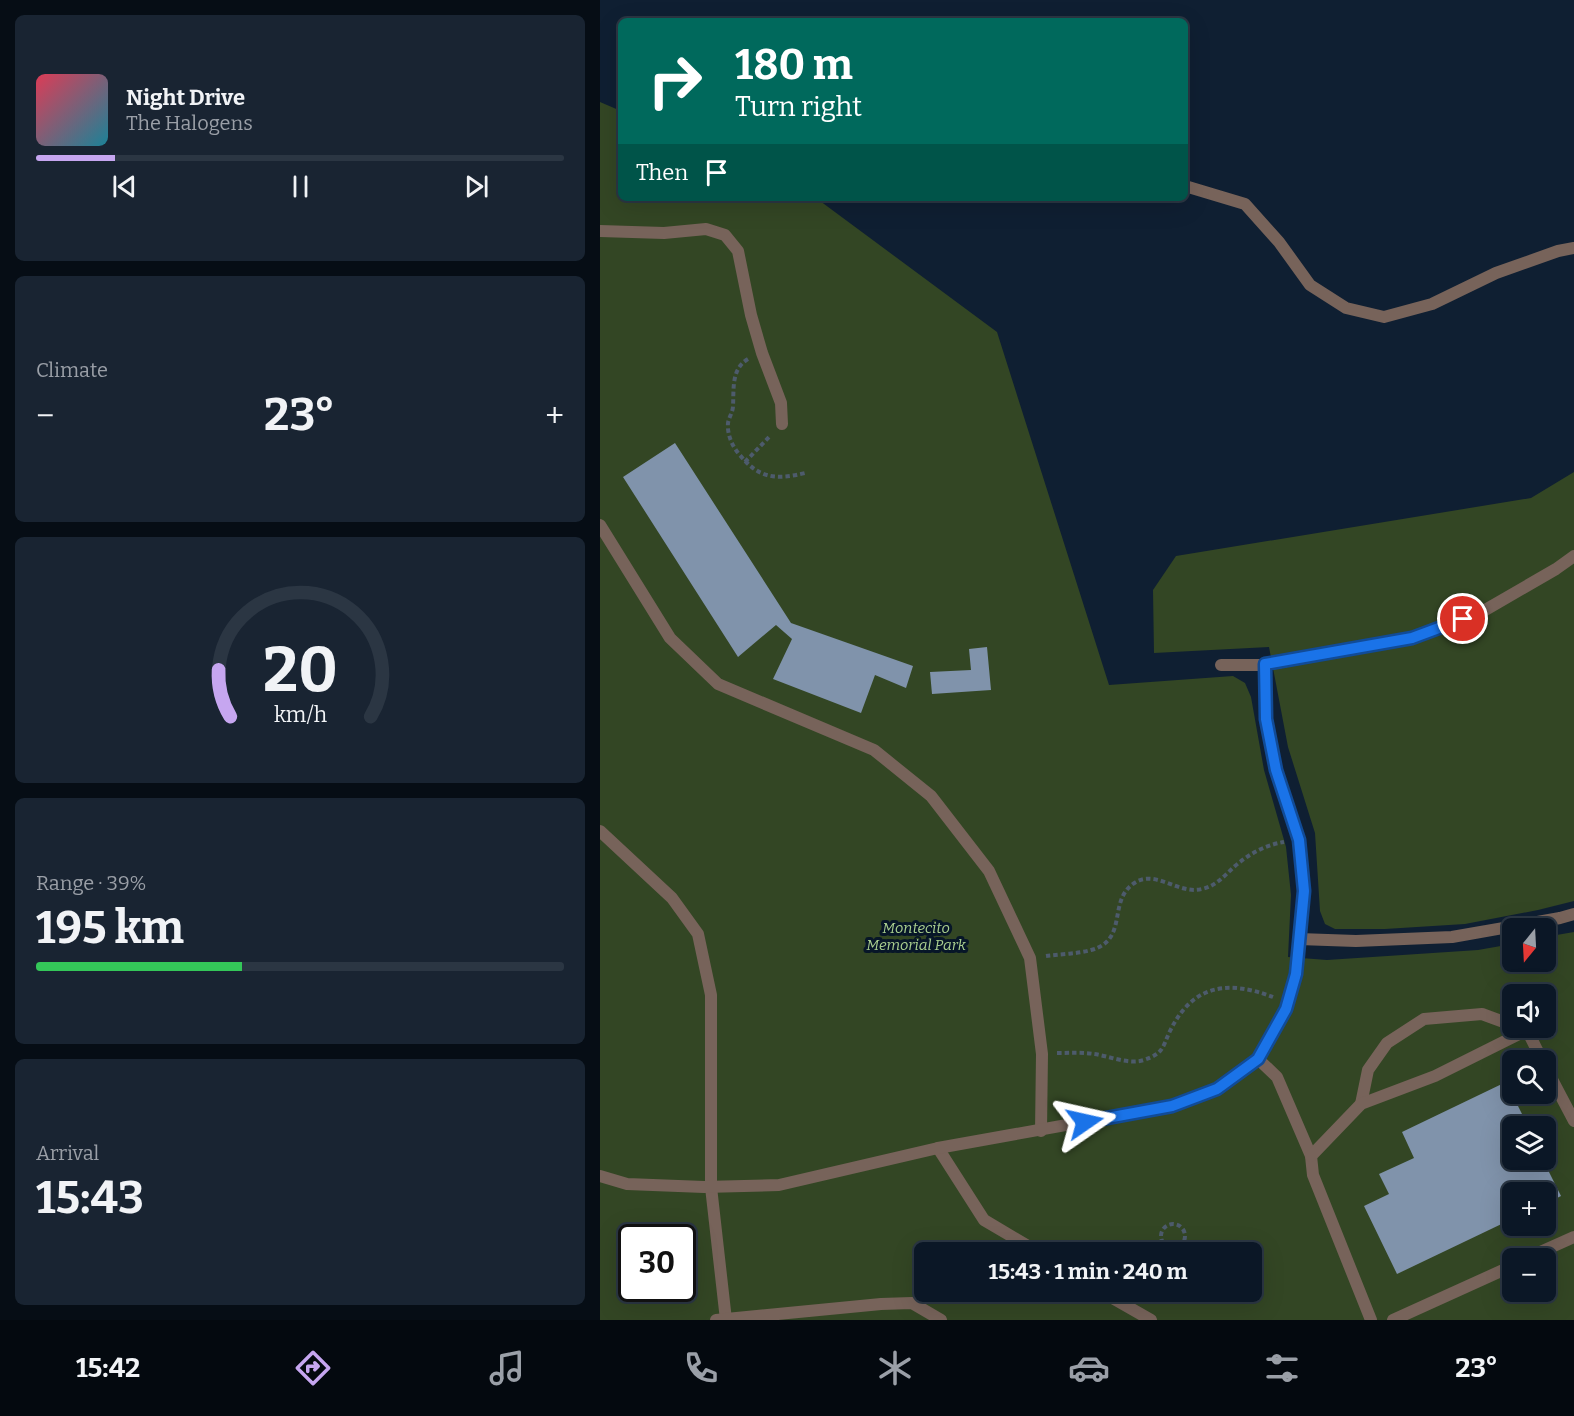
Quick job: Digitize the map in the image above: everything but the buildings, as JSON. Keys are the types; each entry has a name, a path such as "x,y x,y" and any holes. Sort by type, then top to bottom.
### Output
{"street":[{"path":"1188,187 1245,204 1279,242 1310,285 1346,308 1384,317 1432,304 1496,273 1558,251 1574,248"},
{"path":"600,231 664,233 706,230 725,235 738,251 762,353 781,403 782,424"},
{"path":"600,525 670,638 718,684 874,750 932,796 989,871 1030,958 1042,1054 1041,1131"},
{"path":"1221,665 1265,664 1412,638 1480,613 1556,570 1574,556"},
{"path":"600,1176 627,1184 711,1187 779,1185 938,1148 1172,1106 1217,1089 1258,1059 1286,1009 1296,974 1304,891 1299,840 1276,770 1266,719 1265,664"},
{"path":"600,831 672,898 698,934 711,995 711,1187 723,1319 912,1303 941,1320"},
{"path":"1299,939 1356,941 1452,937 1574,914"},
{"path":"1361,1104 1368,1070 1388,1043 1424,1019 1482,1014 1502,1021"},
{"path":"1311,1156 1361,1104 1435,1076 1506,1038"},
{"path":"1258,1059 1277,1077 1311,1156 1313,1175 1371,1320"},
{"path":"1556,1087 1574,1122"},
{"path":"938,1148 984,1220 1021,1242"},
{"path":"1549,1248 1574,1237"},
{"path":"1393,1320 1502,1271"},
{"path":"1120,1302 1151,1320"}],"path":[{"path":"762,353 745,360 738,368 734,380 733,410 728,423 729,437 745,462 755,471 780,478 805,473"},
{"path":"745,462 782,424"},
{"path":"1030,958 1092,950 1110,940 1116,929 1121,900 1128,887 1138,880 1151,878 1192,891 1203,889 1215,885 1243,861 1264,847 1299,840"},
{"path":"1042,1054 1095,1054 1140,1061 1156,1055 1166,1045 1170,1032 1186,1005 1195,997 1226,987 1244,988 1265,994 1276,999 1286,1009"},
{"path":"1166,1225 1179,1225 1184,1231 1184,1242 1178,1247 1167,1247 1161,1240 1161,1232 1166,1225"}],"green space":[{"name":"Montecito Memorial Park","path":"600,102 618,110 618,201 820,201 997,332 1109,685 1233,676 1245,683 1251,697 1264,770 1286,847 1291,895 1288,957 1327,960 1478,950 1502,946 1502,972 1556,972 1556,935 1574,932 1574,1320 600,1320"},
{"path":"1574,472 1574,901 1465,924 1385,929 1335,929 1325,924 1320,911 1315,833 1288,747 1269,647 1154,653 1153,590 1176,556 1531,498"}],"route":[{"path":"1085,1122 1172,1106 1217,1089 1258,1059 1286,1009 1296,974 1304,891 1299,840 1276,770 1266,719 1265,664 1412,638 1463,619"}]}
